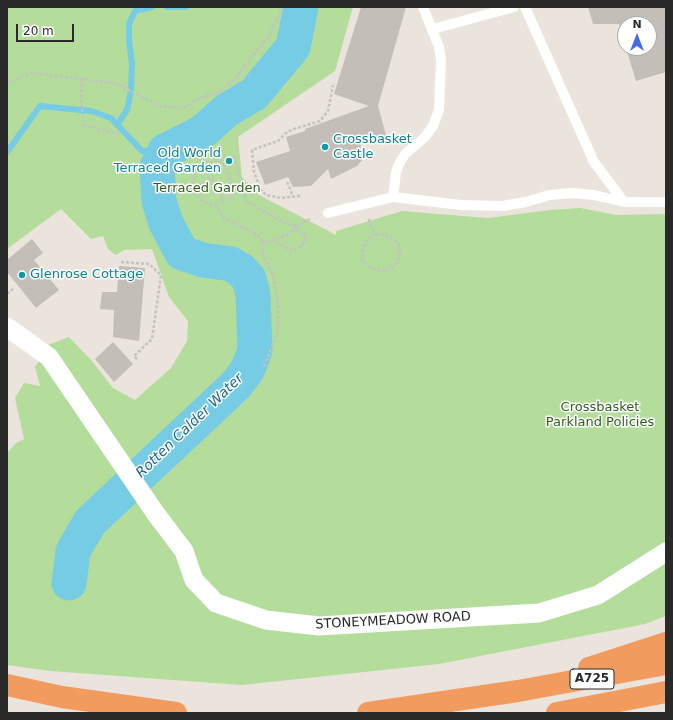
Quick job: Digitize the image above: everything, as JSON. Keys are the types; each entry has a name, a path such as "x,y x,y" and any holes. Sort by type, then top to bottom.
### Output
{"highway":[{"path":"518,691 666,643"},
{"name":"A725","path":"368,713 518,691 666,664"},
{"path":"7,685 62,697 176,713"},
{"name":"A725","path":"557,713 666,692"}],"street":[{"name":"STONEYMEADOW ROAD","path":"7,327 49,356 156,514 184,551 194,580 216,603 266,620 319,626 539,613 598,595 666,552"}],"lane":[{"path":"393,197 396,172 399,164 405,154 425,137 433,126 439,110 441,60 440,47 422,7"},
{"path":"433,30 514,7"},
{"path":"524,7 594,162 624,202"},
{"path":"328,213 393,197 461,205 502,206 526,202 549,195 573,192 624,202 666,202"}],"path":[{"path":"7,83 32,73 116,83 159,106 182,108 200,98 220,92 236,78 250,58 269,37 282,7"},
{"path":"82,79 81,99 84,125 119,134"},
{"path":"300,196 281,198 266,195 261,190 254,172 252,150 278,142 287,132 320,121 328,111 333,85"},
{"path":"218,160 225,165 233,191 232,197 217,206 203,202 196,195 193,187 196,173 200,168 222,157 234,157 246,201 286,224 297,225 310,219"},
{"path":"193,187 213,178 224,202"},
{"path":"287,182 293,196"},
{"path":"364,203 374,235"},
{"path":"217,206 222,217 258,236 262,240 262,252 274,279 278,307 276,336 264,366"},
{"path":"262,243 294,230 297,225"},
{"path":"272,240 292,251 301,246 306,241 306,236 299,231 297,225"},
{"path":"383,234 391,237 399,245 400,256 396,264 390,269 372,269 365,264 362,259 365,242 374,235 383,234"},
{"path":"121,262 149,264 161,275 152,339 134,356 138,360"},
{"path":"7,294 14,288"}],"green space":[{"path":"7,7 353,7 335,71 238,137 242,177 259,195 336,235 336,231 402,211 488,218 550,210 580,208 616,215 666,214 666,616 645,624 439,664 242,685 50,671 7,665 7,453 16,443 24,439 15,398 24,383 40,386 35,367 48,345 69,337 92,361 113,388 135,400 171,368 187,341 188,321 169,297 152,249 124,250 116,255 108,249 103,236 91,239 61,209 7,249"}],"building":[{"path":"361,7 406,7 378,106 386,135 360,143 363,159 357,166 331,179 328,169 311,186 293,187 288,177 265,185 256,162 290,151 286,137 369,106 334,94"},
{"path":"588,7 666,7 666,72 636,81 628,56 657,56 657,16 617,16 617,24 593,24"},
{"name":"Glenrose Cottage","path":"32,239 43,253 34,260 59,290 36,308 7,272 7,260"},
{"path":"119,266 145,268 139,341 113,337 114,310 100,309 102,292 117,292"},
{"path":"113,342 133,364 114,382 95,359"}],"waterway":[{"path":"117,125 127,110 131,91 132,63 129,40 129,24 135,11 152,7"},
{"path":"167,7 186,7"},
{"name":"Rotten Calder Water","path":"69,583 73,551 90,522 236,385 248,369 255,350 253,294 249,279 241,270 231,264 203,260 182,253 166,223 159,201 157,167 165,151 201,133 227,110 254,94 293,47 301,7"},
{"path":"7,152 40,106 91,111 111,118 142,151 165,151"}],"place":[{"name":"Crossbasket Castle","path":"325,147"},
{"name":"Old World Terraced Garden","path":"229,161"},
{"name":"Glenrose Cottage","path":"22,275"}],"park label":[{"name":"Terraced Garden","path":"207,189"},
{"name":"Crossbasket Parkland Policies","path":"600,416"}]}
